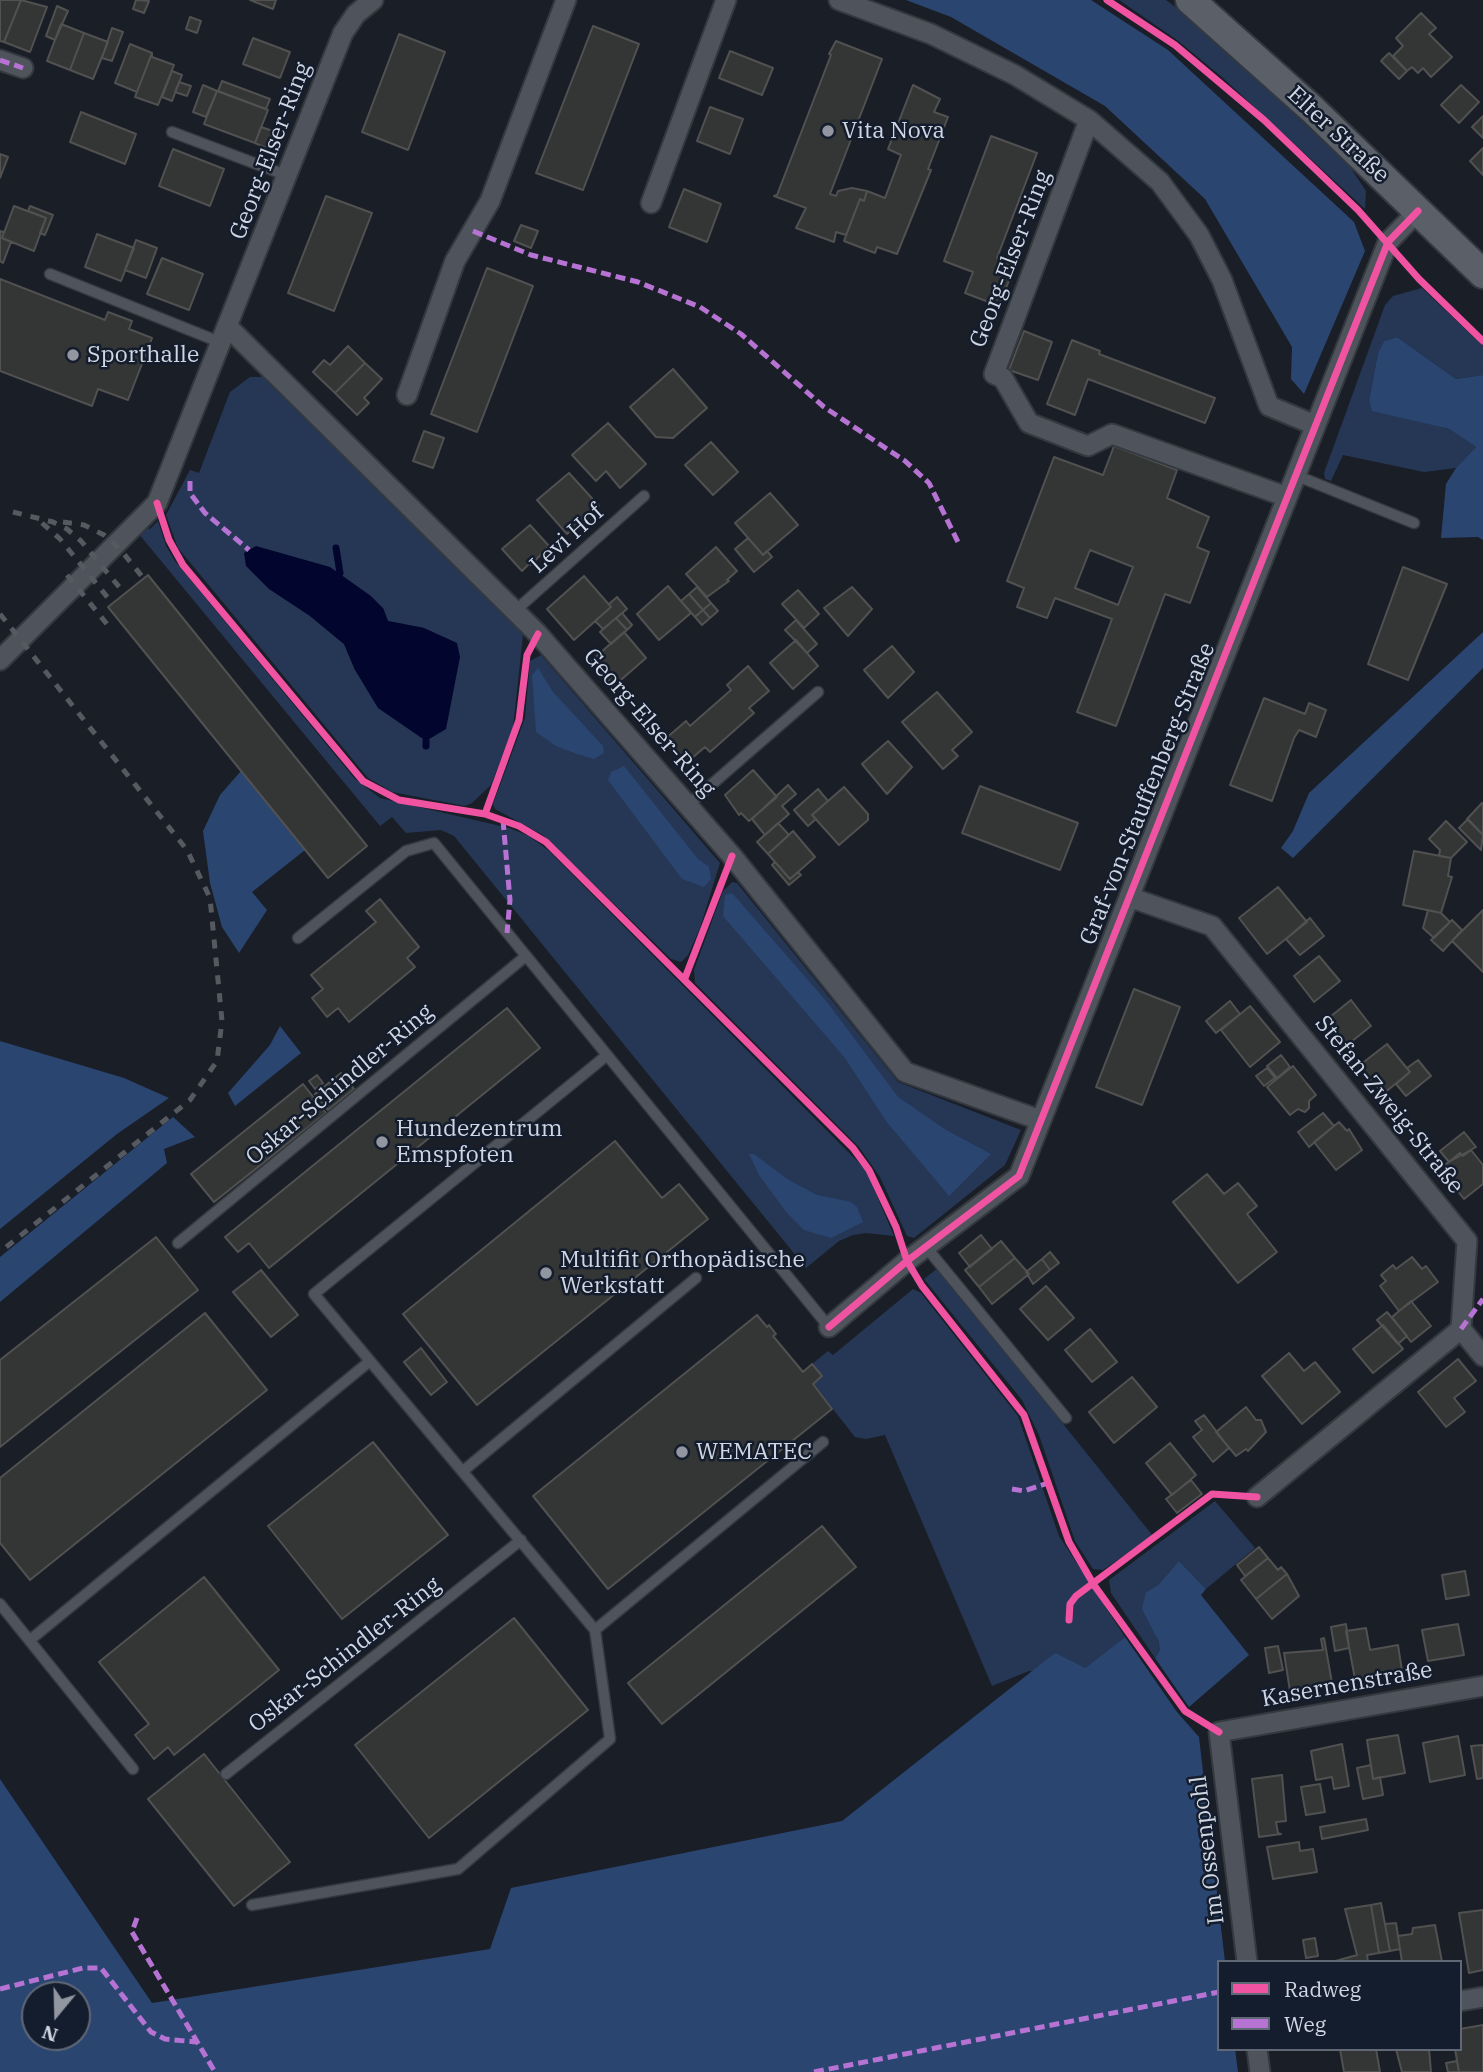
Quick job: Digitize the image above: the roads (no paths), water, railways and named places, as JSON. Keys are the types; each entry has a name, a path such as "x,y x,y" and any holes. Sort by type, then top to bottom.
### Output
{"main road":[{"name":"Elter Straße","path":"1190,0 1311,108 1483,274"}],"street":[{"name":"Georg-Elser-Ring","path":"0,660 157,503 226,335 343,33 356,14 373,0"},
{"path":"407,395 455,261 490,201 566,0"},
{"path":"651,203 726,0"},
{"path":"839,0 931,34 1015,75 1089,120 1160,182 1199,235 1222,281 1269,406 1315,425"},
{"path":"0,60 23,68"},
{"name":"Georg-Elser-Ring","path":"1089,120 994,374 1003,378 1029,423 1088,446 1112,434 1287,497"},
{"name":"Graf-von-Stauffenberg-Straße","path":"829,1328 926,1247 1019,1176 1388,242 1418,211"},
{"name":"Georg-Elser-Ring","path":"226,335 516,610 688,805 905,1073 1040,1120"},
{"name":"Stefan-Zweig-Straße","path":"1129,897 1212,926 1467,1241 1461,1329"},
{"path":"1257,1497 1461,1329 1483,1356"},
{"name":"Kasernenstraße","path":"1219,1732 1483,1686"},
{"name":"Im Ossenpohl","path":"1219,1732 1247,1960"},
{"path":"1462,2001 1483,1997"},
{"path":"1257,2051 1260,2072"}],"lane":[{"path":"172,132 288,176"},
{"path":"50,274 226,335"},
{"path":"1295,475 1414,523"},
{"name":"Levi Hof","path":"516,610 644,496"},
{"path":"688,805 818,692"},
{"path":"298,938 406,851 433,843 829,1328"},
{"name":"Oskar-Schindler-Ring","path":"178,1243 526,956"},
{"path":"252,1905 458,1869 610,1739 595,1630 313,1294 606,1056"},
{"path":"926,1247 1066,1418"},
{"path":"463,1471 696,1278"},
{"path":"30,1640 370,1361"},
{"path":"595,1630 824,1442"},
{"name":"Oskar-Schindler-Ring","path":"226,1774 521,1540"},
{"path":"0,1604 133,1769"}],"waterway":[{"path":"336,548 340,573"},
{"path":"426,741 426,746"}],"railway":[{"path":"13,512 53,522 67,529 81,541 125,594"},
{"path":"63,522 84,525 104,535 120,549 144,579"},
{"path":"42,523 60,539 113,604"},
{"path":"67,575 111,629"},
{"path":"0,614 187,850 210,898 222,1021 217,1061 190,1100 0,1252"}],"place":[{"name":"Vita Nova","path":"828,131"},
{"name":"Sporthalle","path":"73,355"},
{"name":"Hundezentrum Emspfoten","path":"382,1142"},
{"name":"Multifit Orthopädische Werkstatt","path":"546,1273"},
{"name":"WEMATEC","path":"682,1452"}]}
